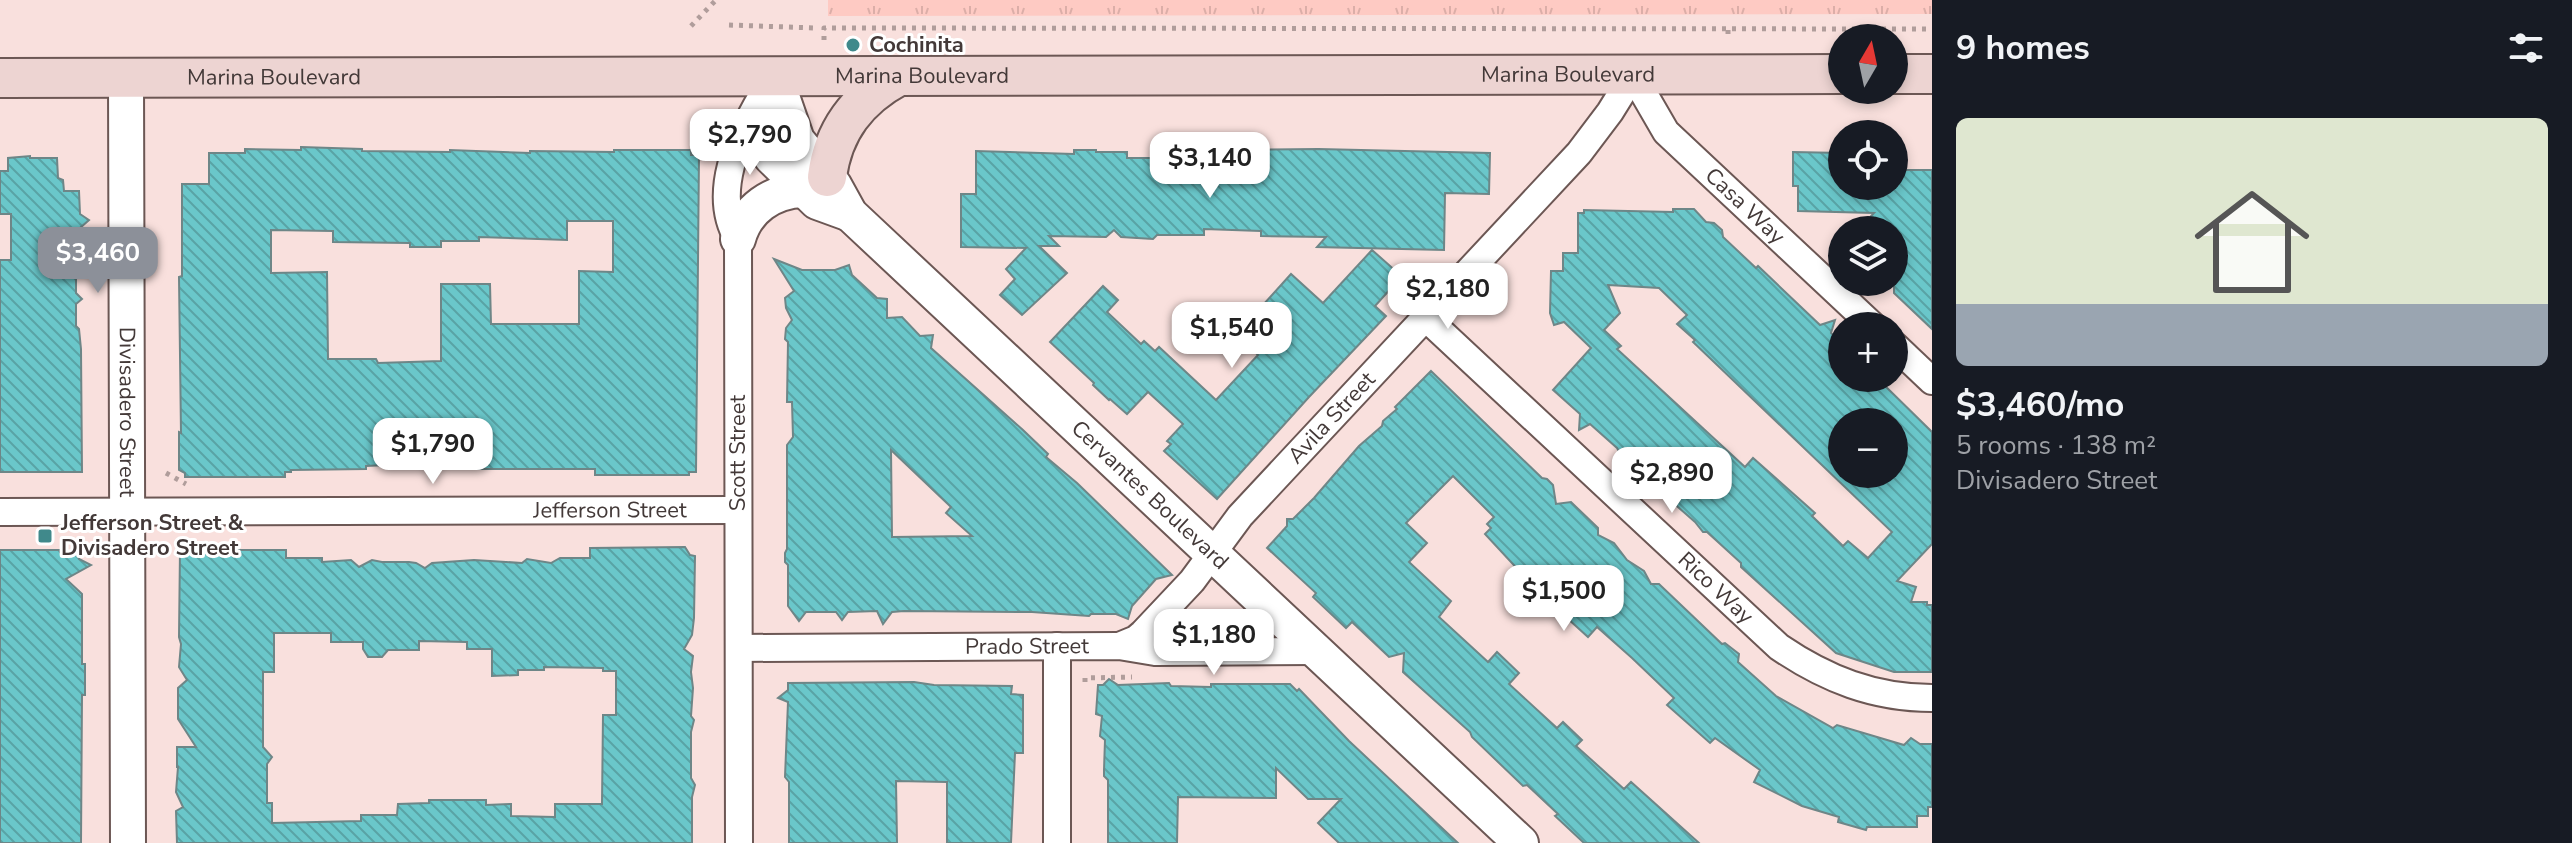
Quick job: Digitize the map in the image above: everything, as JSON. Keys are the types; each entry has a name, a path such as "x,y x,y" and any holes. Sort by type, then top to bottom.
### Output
{"main road":[{"name":"Marina Boulevard","path":"0,78 1828,74"},
{"path":"1908,74 1932,74"},
{"path":"815,184 845,122 867,96 899,76"}],"street":[{"name":"Avila Street","path":"1119,646 1143,633 1192,581 1240,516 1579,153 1633,75"},
{"name":"Casa Way","path":"1633,75 1666,132 1858,312"},
{"name":"Cervantes Boulevard","path":"775,76 762,132 771,157 815,184 834,185 850,214 1521,843"},
{"name":"Scott Street","path":"739,843 738,239 731,228 726,199 733,158 751,115 775,76"},
{"name":"Divisadero Street","path":"126,78 128,843"},
{"path":"738,239 741,227 754,209 775,196 815,184"},
{"name":"Rico Way","path":"1426,318 1779,647 1816,671 1857,688 1902,697 1932,698"},
{"path":"1908,358 1932,381"},
{"name":"Jefferson Street","path":"0,512 738,510"},
{"path":"1057,646 1057,843"},
{"name":"Prado Street","path":"739,648 1119,646 1155,652 1316,651"}],"path":[{"path":"691,26 716,0"},
{"path":"729,25 816,28"},
{"path":"824,40 824,28 1932,29"},
{"path":"1532,30 1532,39"},
{"path":"1728,30 1728,38"},
{"path":"1085,693 1085,678 1147,677"}],"green space":[{"path":"828,0 1932,0 1932,14 828,16"}],"building":[{"path":"301,147 362,151 530,153 691,150 691,155 699,155 696,472 689,472 689,475 595,475 595,469 442,469 442,464 408,464 366,466 366,469 291,470 285,472 285,477 185,477 185,473 179,470 182,184 209,184 209,153 245,153 245,149 301,150","holes":["567,221 613,221 613,272 579,271 579,324 491,324 490,284 441,284 441,361 378,363 376,359 328,359 327,272 271,273 271,230 333,231 333,242 410,243 410,247 441,247 441,241 479,241 479,237 567,240"]},
{"path":"1074,150 1096,150 1127,152 1127,158 1170,158 1170,152 1176,151 1233,153 1233,150 1490,153 1489,194 1445,193 1444,250 1317,247 1326,237 1261,236 1261,231 1204,229 1204,235 1157,235 1153,239 1121,237 1114,230 1106,237 1049,236 1059,246 1039,246 1067,273 1022,315 1000,295 1015,279 1006,269 1026,248 961,247 961,194 976,194 976,151 1074,154"},
{"path":"1793,152 1828,153 1828,200 1908,200 1908,170 1932,170 1932,329 1897,296 1908,296 1908,216 1798,211 1798,186 1793,186"},
{"path":"8,158 57,158 58,178 63,180 64,191 79,191 80,214 89,220 80,228 80,271 76,275 76,293 82,299 76,304 76,326 81,349 82,472 0,472 0,260 11,260 11,214 0,214 0,171 8,171"},
{"path":"1673,209 1694,209 1706,222 1714,223 1722,230 1723,237 1820,325 1828,322 1828,392 1891,392 1908,408 1828,408 1828,471 1693,342 1695,340 1677,324 1687,315 1659,288 1608,285 1620,313 1604,330 1621,346 1617,349 1745,467 1753,458 1815,513 1812,516 1843,546 1848,541 1868,558 1892,532 1846,488 1908,488 1908,408 1932,432 1932,544 1897,581 1916,587 1911,602 1932,605 1932,672 1894,672 1836,653 1590,424 1579,430 1580,414 1553,390 1591,348 1564,322 1554,325 1550,313 1551,271 1563,271 1563,253 1578,253 1578,213 1584,213 1584,210 1673,212"},
{"path":"1372,250 1398,273 1390,281 1394,285 1375,306 1386,316 1217,499 1164,451 1171,444 1167,441 1183,424 1148,392 1127,414 1050,342 1103,286 1118,300 1107,312 1141,344 1144,341 1155,351 1159,347 1216,400 1258,355 1255,352 1269,337 1265,333 1278,319 1263,305 1291,274 1323,303"},
{"path":"774,259 802,270 835,270 849,265 852,275 877,298 887,299 887,318 902,317 920,336 933,335 931,348 1023,430 1048,454 1046,457 1172,575 1156,579 1132,606 1128,619 1116,614 904,611 892,612 883,624 877,611 848,612 842,620 836,612 806,612 799,621 788,606 788,565 785,562 787,445 793,437 792,402 787,402 788,342 785,339 786,328 792,320 785,298 794,291","holes":["891,450 951,507 946,513 972,536 892,537"]},
{"path":"1431,371 1553,485 1556,504 1571,502 1598,528 1598,535 1614,543 1627,560 1644,571 1651,584 1659,584 1722,644 1739,654 1738,662 1776,696 1833,728 1837,725 1904,745 1911,738 1920,744 1932,744 1932,807 1928,807 1928,816 1917,816 1917,827 1867,827 1866,830 1838,822 1839,817 1802,806 1754,782 1760,770 1715,738 1710,743 1667,705 1674,698 1597,627 1588,637 1523,578 1485,534 1491,528 1487,524 1494,517 1453,476 1406,523 1427,543 1409,562 1451,601 1439,617 1488,662 1497,652 1519,673 1509,684 1557,728 1563,722 1582,740 1576,746 1624,789 1631,782 1699,843 1584,843 1555,816 1558,814 1527,785 1523,786 1470,732 1403,672 1404,653 1389,657 1352,622 1346,628 1313,597 1316,593 1267,548 1287,526 1287,519 1293,519 1314,498"},
{"path":"685,547 690,555 695,556 692,635 684,649 693,656 691,778 695,785 692,843 177,843 176,811 183,807 176,792 177,747 196,747 178,719 178,688 187,680 179,667 180,550 286,550 286,558 322,558 322,562 351,560 359,567 372,560 409,562 425,568 432,563 474,560 522,563 527,559 551,563 560,558 590,558 590,548","holes":["274,633 331,633 331,642 363,642 368,657 382,657 388,650 419,650 419,641 467,642 467,649 492,649 492,676 518,675 518,670 544,670 544,667 616,671 616,715 603,715 602,804 555,804 555,817 511,816 511,804 486,805 486,800 429,800 429,803 398,804 397,815 361,815 361,821 272,823 272,803 267,803 267,764 272,757 263,747 263,672 274,672"]},
{"path":"0,550 79,553 79,559 91,565 66,579 82,594 85,695 82,695 81,843 0,843"},
{"path":"1109,679 1118,685 1169,683 1171,686 1211,687 1211,684 1290,684 1297,691 1299,689 1349,741 1458,843 1339,843 1318,823 1341,799 1308,799 1276,768 1276,798 1178,797 1177,843 1108,843 1105,740 1100,736 1102,716 1096,714 1098,685"},
{"path":"914,682 1012,686 1011,694 1023,695 1023,753 1015,753 1011,843 947,843 947,782 896,781 897,843 789,843 789,782 785,777 788,702 778,698 788,690 788,683"}],"place":[{"name":"Cochinita","path":"853,45"},
{"name":"Jefferson Street & Divisadero Street","path":"45,536"}]}
